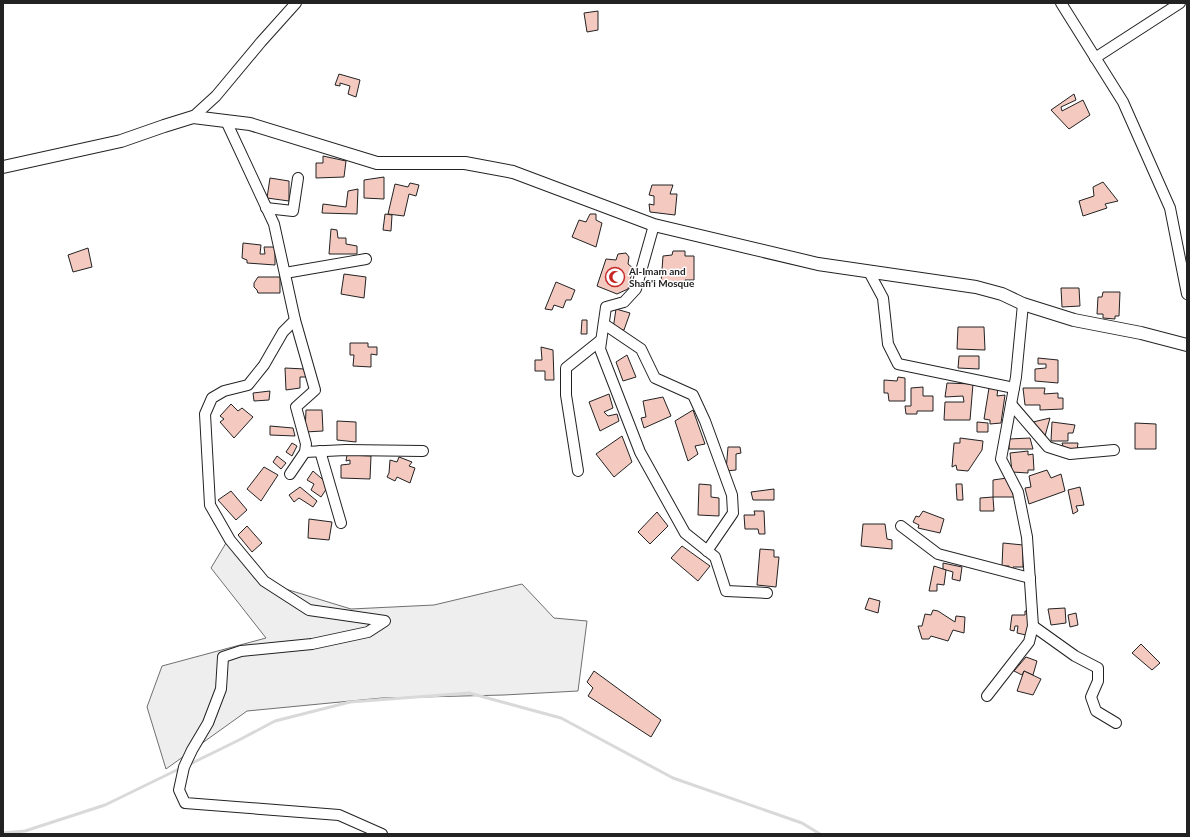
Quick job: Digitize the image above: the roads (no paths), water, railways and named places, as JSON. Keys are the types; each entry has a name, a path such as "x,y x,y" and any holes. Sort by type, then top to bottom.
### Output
{"street":[{"path":"3,167 122,141 193,117 216,96 296,3"},
{"path":"1060,3 1123,102 1170,208 1187,294"},
{"path":"1095,58 1180,3"},
{"path":"193,117 250,124 377,163 465,163 513,172 654,225 818,264 976,287 1002,294 1023,304 1074,320 1141,333 1187,345"},
{"path":"226,121 274,224 295,320 315,390 296,407 306,444 305,452 290,474"},
{"path":"266,208 293,211 298,178"},
{"path":"654,225 636,289 624,302 606,307 600,349 640,452 685,533 715,557 726,591 767,593"},
{"path":"284,273 366,259"},
{"path":"869,272 883,298 888,344 898,364 1014,388"},
{"path":"987,696 1029,642 1033,626 1027,537 1018,492 1001,459 1014,388 1023,304"},
{"path":"295,320 283,332 264,365 248,385 224,391 212,398 205,414 210,504 230,540 264,581 309,610 384,621 368,632 312,644 241,651 222,657 222,689 208,723 184,767 179,790 184,803 339,815 382,834"},
{"path":"604,324 642,349 655,378 694,395 732,495 733,513 707,551"},
{"path":"578,471 566,395 566,368 602,340"},
{"path":"1011,404 1048,447 1070,454 1114,450"},
{"path":"305,452 346,450 423,451"},
{"path":"320,451 341,523"},
{"path":"901,526 938,554 1030,578"},
{"path":"1033,626 1075,656 1098,668 1098,681 1091,697 1096,710 1116,723"}],"waterway":[{"path":"188,765 275,721 350,702 469,693 561,718 673,778 802,823 820,834"},
{"path":"3,833 25,831 105,805 181,768"}],"place":[{"name":"Al-Imam and Shafi'i Mosque","path":"615,277"}]}
